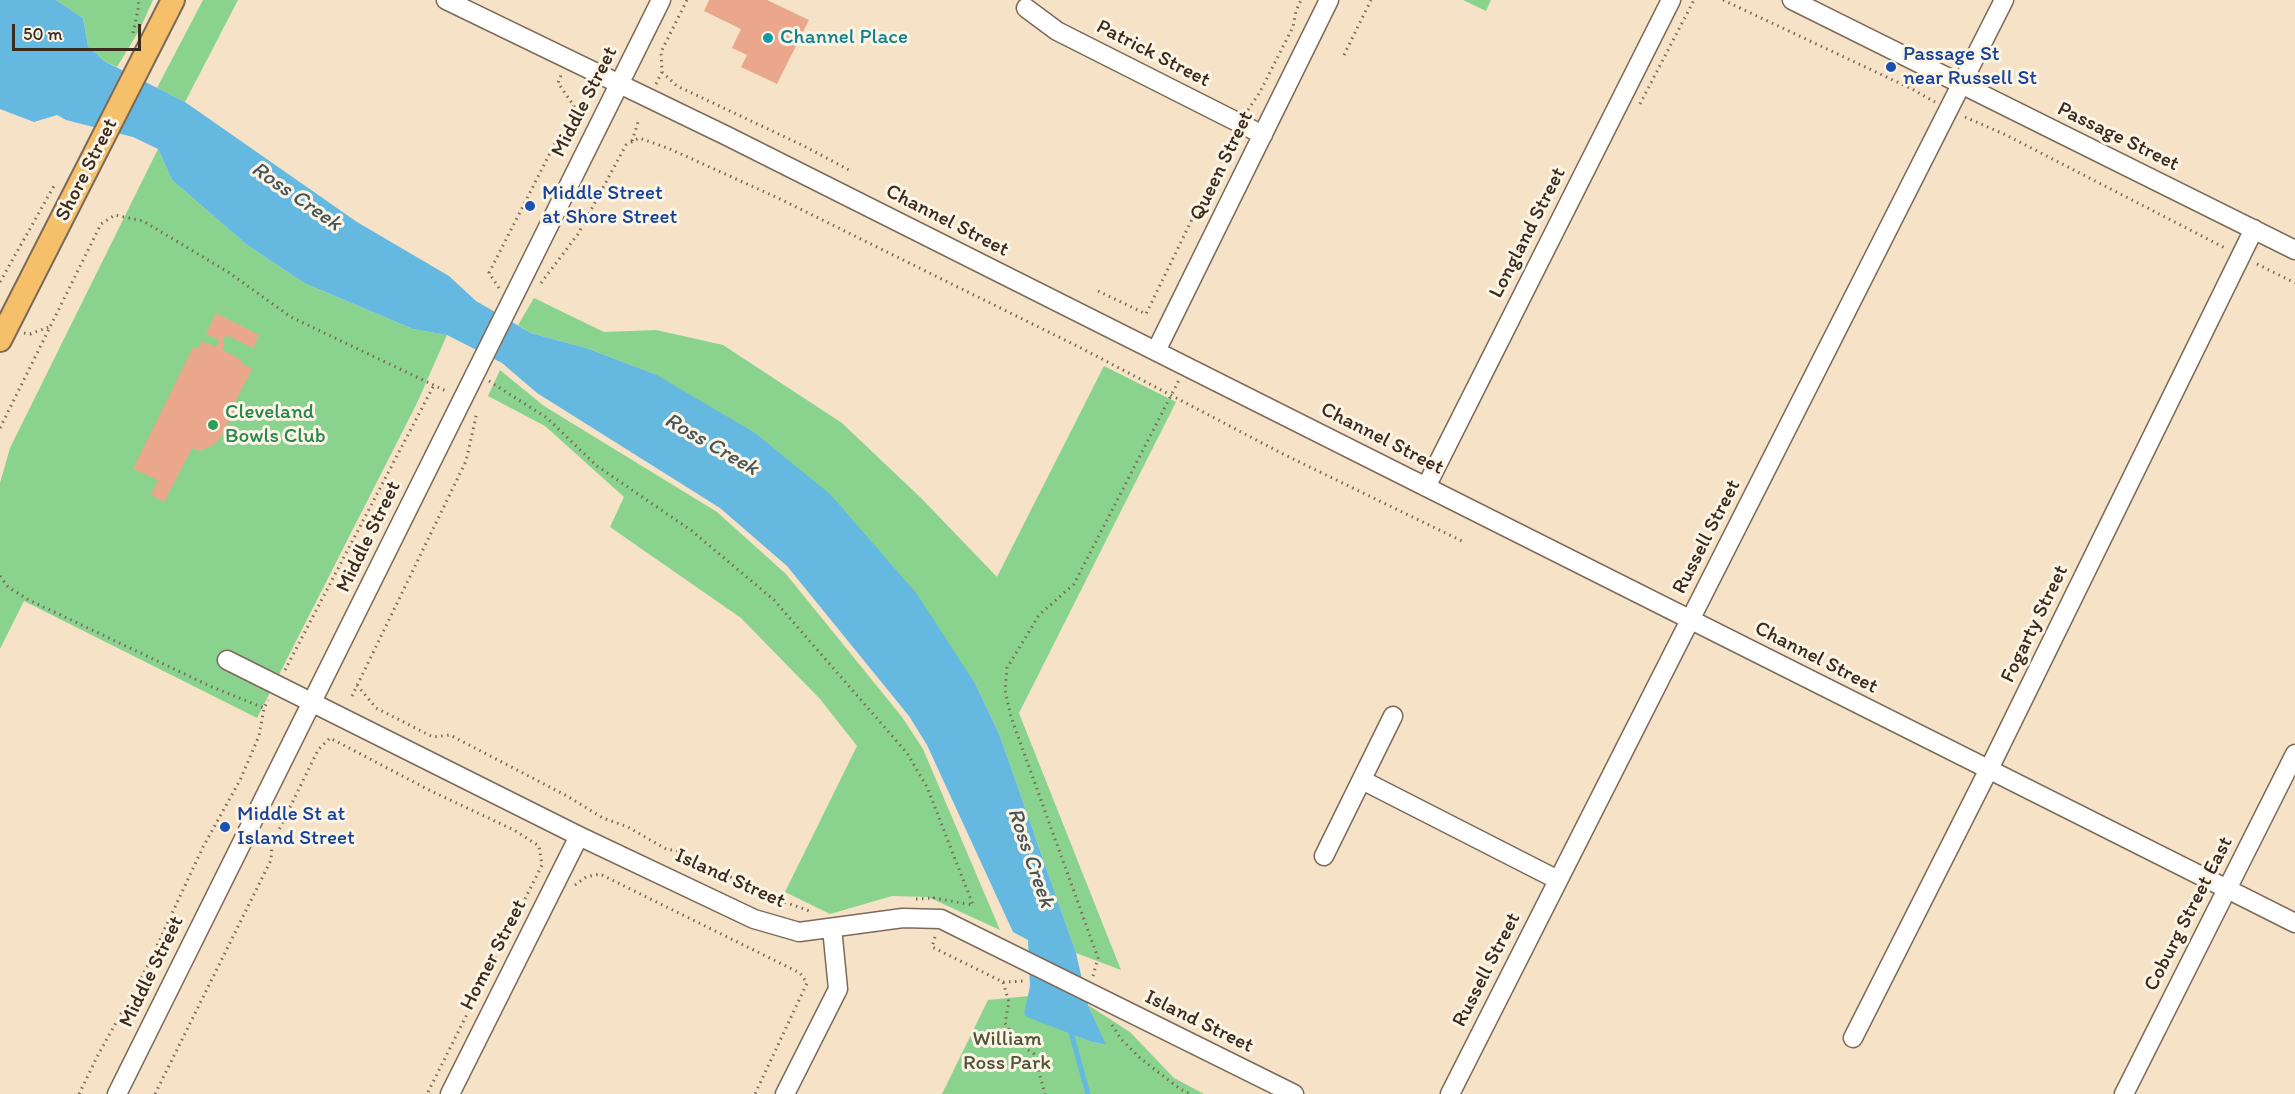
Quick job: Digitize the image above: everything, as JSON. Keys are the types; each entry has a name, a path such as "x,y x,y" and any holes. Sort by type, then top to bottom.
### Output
{"main road":[{"name":"Shore Street","path":"0,340 173,0"}],"street":[{"name":"Channel Street","path":"446,0 728,136 2295,923"},
{"name":"Middle Street","path":"117,1094 462,399 482,378 507,295 619,85 660,0"},
{"name":"Queen Street","path":"1156,351 1329,0"},
{"name":"Longland Street","path":"1426,487 1671,0"},
{"name":"Passage Street","path":"1792,0 2295,250"},
{"name":"Russell Street","path":"1450,1094 2004,0"},
{"name":"Patrick Street","path":"1026,8 1057,31 1263,135"},
{"name":"Fogarty Street","path":"1853,1038 1989,769 2254,229"},
{"name":"Island Street","path":"227,660 579,836 754,919 799,932 903,918 941,920 1293,1094"},
{"path":"1324,856 1393,716"},
{"name":"Coburg Street East","path":"2124,1094 2295,754"},
{"path":"1362,780 1558,880"},
{"name":"Homer Street","path":"450,1094 579,836"},
{"path":"785,1094 838,988 832,927"}],"path":[{"path":"130,40 140,5 138,0"},
{"path":"650,100 662,72 661,52 687,0"},
{"path":"1098,291 1146,314 1239,123 1260,92 1293,27 1301,0"},
{"path":"1344,55 1371,0"},
{"path":"1723,0 1912,88 1948,110 2006,135 2295,283"},
{"path":"507,295 489,273 574,106 558,84 567,59"},
{"path":"662,72 677,86 850,171"},
{"path":"631,142 639,119"},
{"path":"537,290 578,234 626,145 639,138 670,149 778,198 1464,542"},
{"path":"0,282 56,183"},
{"path":"0,428 101,224 115,215 143,221 228,272 291,318 462,399"},
{"path":"1090,993 1098,958 1011,717 1005,690 1007,668 1040,615 1074,584 1186,366"},
{"path":"482,378 547,418 597,466 692,531 774,600 908,753 927,787 972,905 934,898 915,899"},
{"path":"79,1094 147,967 203,847 240,780 259,736 264,708 434,385"},
{"path":"352,696 466,461 478,409"},
{"path":"0,576 8,587 29,600 212,687 264,708"},
{"path":"357,686 376,708 433,737 450,735 567,796 603,818 628,827 666,849 678,851 771,897 816,913"},
{"path":"155,1094 271,860 272,844 308,770 318,750 330,738 421,786 514,830 539,846 542,865 427,1094"},
{"path":"573,886 586,877 600,874 800,973 807,983 755,1094"},
{"path":"934,898 941,920 932,947 1003,982 1030,980"},
{"path":"1003,982 1009,1002 1005,1023 1016,1041 1034,1054 1045,1094"},
{"path":"1107,1017 1121,1039 1140,1058 1180,1089 1191,1094"}],"green space":[{"path":"56,0 153,0 140,29 117,67 104,61 88,46 83,18"},
{"path":"203,0 238,0 185,102 157,88"},
{"path":"1463,0 1491,0 1486,11"},
{"name":"Cleveland Bowls Club","path":"158,149 172,180 247,245 304,283 413,329 447,335 417,403 257,718 24,601 0,649 0,483 10,448"},
{"path":"534,298 604,332 656,330 723,345 842,423 922,499 997,577 1104,366 1176,402 1019,713 1121,970 1076,953 1000,736 976,685 655,374 586,348 531,333 518,325"},
{"path":"500,370 544,406 717,512 786,574 902,717 923,749 1000,930 928,897 892,896 830,914 785,892 857,746 820,699 741,618 610,527 624,497 545,426 488,396"},
{"name":"William Ross Park","path":"1029,996 1024,1014 1092,1042 1105,1045 1088,1005 1130,1032 1174,1078 1204,1094 942,1094 988,1000"}],"water":[{"path":"0,0 56,0 83,18 88,46 104,61 185,102 357,222 449,276 476,301 531,333 586,348 655,374 755,433 830,494 917,594 976,685 1000,736 1076,953 1088,1005 1106,1045 1092,1042 1024,1014 1030,986 1028,940 1013,932 927,745 909,716 787,566 720,508 537,393 502,363 447,335 413,329 304,283 247,245 172,180 158,149 133,137 66,120 57,115 34,122 0,109"}],"building":[{"name":"Channel Place","path":"709,0 767,0 809,20 777,84 741,67 747,55 732,48 741,29 704,11"},
{"path":"216,313 259,335 253,348 226,335 222,342 225,343 222,350 242,360 241,363 252,369 232,408 235,420 227,423 221,437 214,445 199,451 192,448 164,502 151,495 158,480 133,469 193,347 198,349 202,341 216,347 219,340 206,334"}],"waterway":[{"name":"Ross Creek","path":"1070,1029 1088,1094"}],"place":[{"name":"Channel Place","path":"768,38"},
{"name":"Passage St near Russell St","path":"1891,67"},
{"name":"Middle Street at Shore Street","path":"530,206"},
{"name":"Cleveland Bowls Club","path":"213,425"},
{"name":"Middle St at Island Street","path":"225,827"}]}
